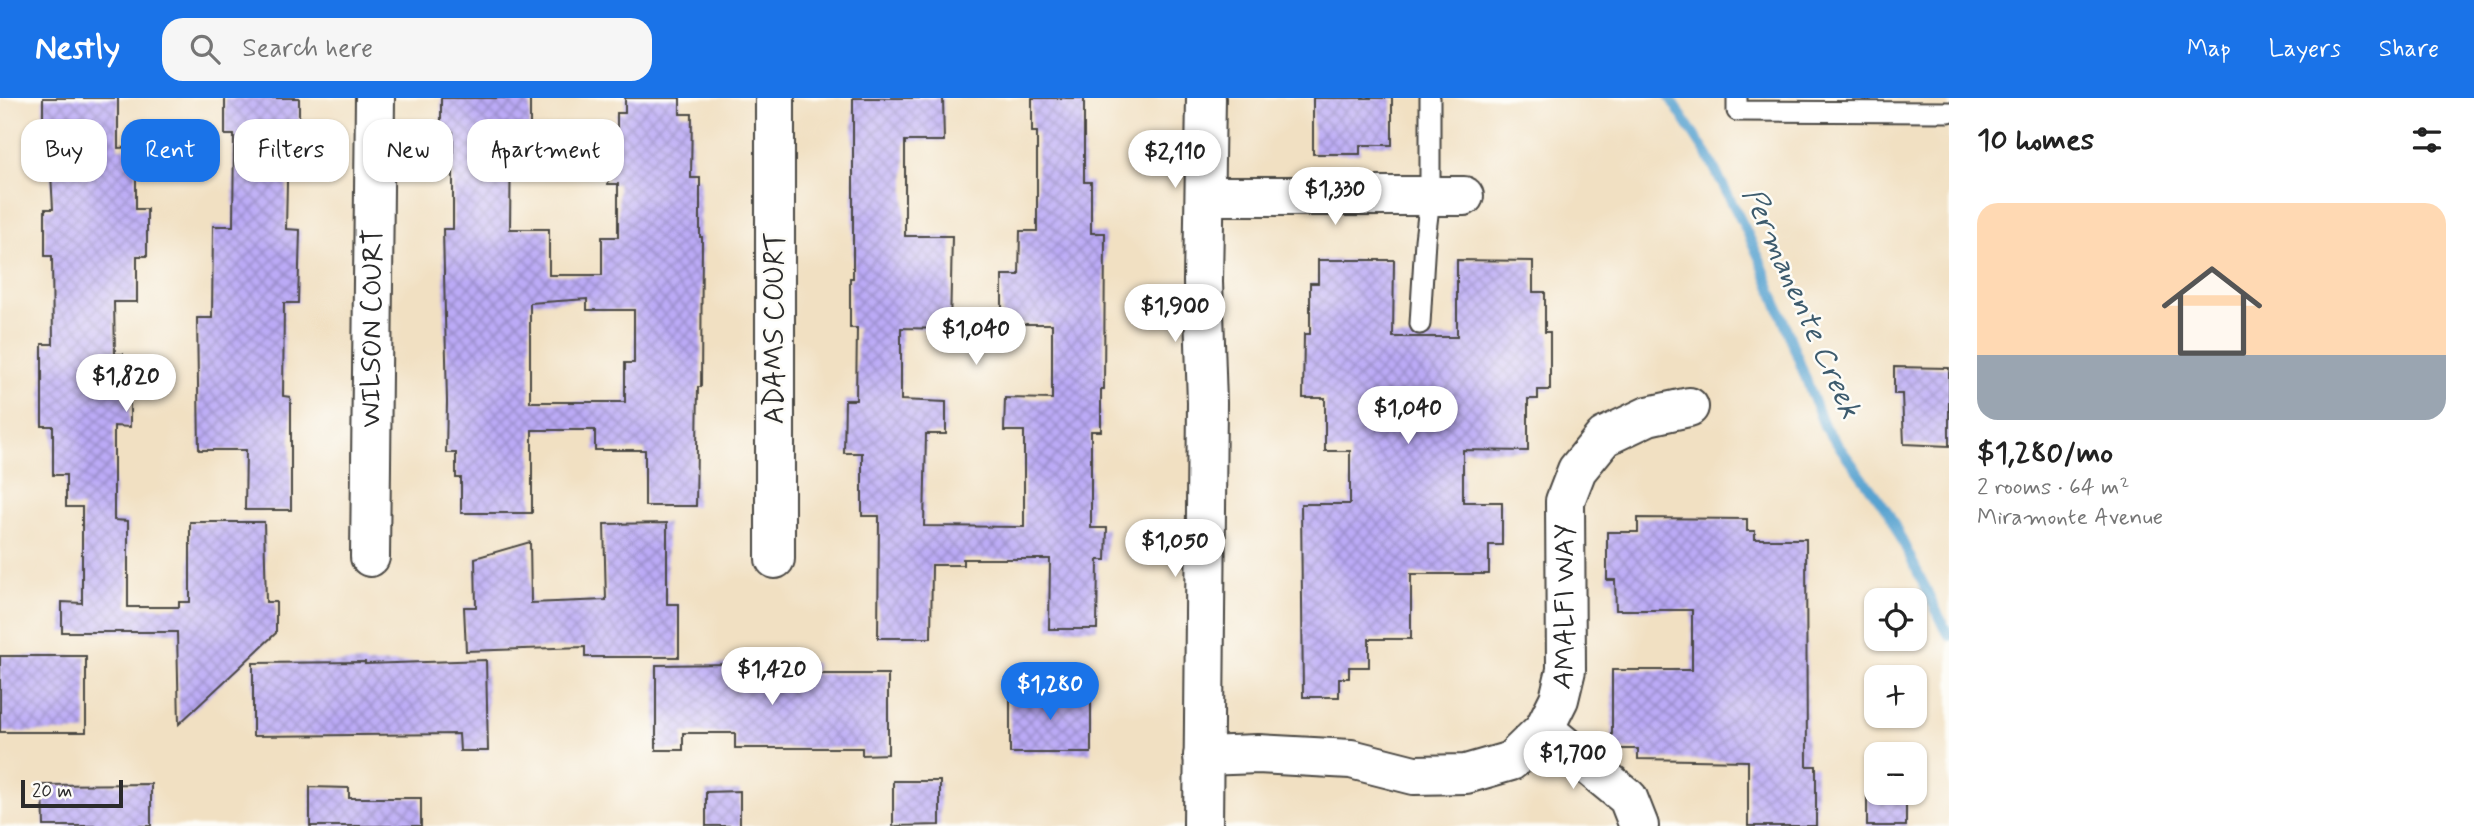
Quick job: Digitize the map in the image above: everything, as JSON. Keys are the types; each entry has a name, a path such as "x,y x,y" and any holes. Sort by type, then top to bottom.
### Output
{"street":[{"name":"WILSON COURT","path":"370,557 375,98"},
{"name":"ADAMS COURT","path":"775,98 775,559"},
{"path":"1203,826 1207,403 1203,282 1206,98"},
{"path":"1205,196 1447,197"},
{"name":"AMALFI WAY","path":"1203,756 1258,754 1351,760 1414,775 1466,774 1511,761 1544,729 1559,699 1566,670 1564,501 1577,470 1604,437 1648,416 1689,407"},
{"path":"1544,729 1628,798 1639,826"}],"lane":[{"path":"1420,324 1425,240 1447,197 1430,98"},
{"path":"1737,98 1737,111 1949,112"}],"building":[{"path":"43,98 118,98 121,182 136,182 136,209 147,209 147,256 137,256 137,302 114,302 115,354 123,354 123,398 130,398 130,427 114,426 114,520 128,521 128,607 179,607 179,602 190,602 190,522 264,522 266,602 276,602 276,633 179,724 177,632 62,632 62,602 82,603 82,507 66,507 66,475 53,475 53,426 42,426 42,344 53,344 52,256 45,256 45,209 53,209 51,182 107,182 107,119 43,119"},
{"path":"225,98 299,98 299,119 234,119 234,135 225,135"},
{"path":"441,98 530,98 530,119 467,119 467,182 510,182 510,229 549,229 549,275 602,275 602,237 618,237 618,184 608,182 624,182 624,119 617,119 617,113 625,113 625,98 680,98 680,114 692,114 691,178 700,178 702,237 701,387 698,387 696,506 645,506 645,450 595,450 595,430 532,430 532,513 461,513 461,478 456,478 456,453 446,453 443,229 453,229 453,119 441,119","holes":["587,299 587,310 634,310 634,363 625,363 625,402 530,402 530,303"]},
{"path":"853,98 943,98 944,141 905,141 905,236 952,236 950,329 901,328 901,400 946,402 946,434 926,434 924,526 1024,527 1024,431 1004,431 1005,398 1052,399 1052,324 1002,324 1002,275 1019,275 1020,231 1037,231 1037,132 1032,132 1032,98 1084,98 1084,182 1091,182 1091,233 1105,233 1104,389 1101,389 1101,431 1091,431 1091,528 1107,528 1106,560 1098,560 1097,629 1049,629 1050,559 963,559 963,565 932,565 931,638 878,638 879,516 862,516 862,453 844,453 845,400 856,400 857,328 850,328 850,278 853,278"},
{"path":"1313,98 1392,98 1392,145 1360,145 1360,154 1313,154"},
{"path":"234,135 234,182 287,182 286,229 300,230 298,303 284,303 283,396 290,397 291,403 291,510 245,510 246,450 199,450 197,318 212,318 213,226 233,226"},
{"path":"1318,260 1394,260 1393,337 1457,337 1457,260 1533,261 1533,292 1545,292 1545,332 1550,332 1550,390 1538,390 1538,399 1528,399 1528,451 1463,450 1463,502 1502,502 1502,545 1489,545 1489,574 1411,574 1411,639 1369,639 1369,667 1349,667 1349,678 1339,678 1339,697 1303,697 1301,504 1350,504 1350,451 1325,451 1325,398 1303,398 1304,334 1310,334 1310,283 1318,283"},
{"path":"1894,367 1949,368 1949,446 1904,444 1902,394 1894,394"},
{"path":"1638,518 1747,519 1747,531 1755,531 1755,539 1806,539 1807,766 1816,766 1816,826 1748,826 1748,761 1638,759 1638,749 1612,749 1612,670 1692,670 1692,610 1616,610 1615,580 1607,580 1607,532 1638,532"},
{"path":"667,523 667,604 679,604 679,657 585,657 585,647 466,651 464,607 476,607 475,558 530,542 531,603 606,600 604,524"},
{"path":"0,656 86,656 86,732 0,732"},
{"path":"486,660 488,751 460,751 459,734 253,736 253,663 365,664"},
{"path":"816,663 815,674 888,674 888,754 862,755 862,748 735,748 735,733 683,733 683,750 656,750 656,665"},
{"path":"1010,692 1091,692 1091,753 1010,753"},
{"path":"893,781 940,781 940,825 893,826"},
{"path":"151,784 151,826 44,826 43,785"},
{"path":"310,787 349,788 349,798 421,798 421,826 310,826"},
{"path":"740,791 740,826 706,826 706,792"},
{"path":"1867,805 1906,805 1906,826 1867,826"}],"waterway":[{"name":"Permanente Creek","path":"1670,98 1708,156 1746,230 1761,262 1824,426 1888,512 1949,636"}]}
